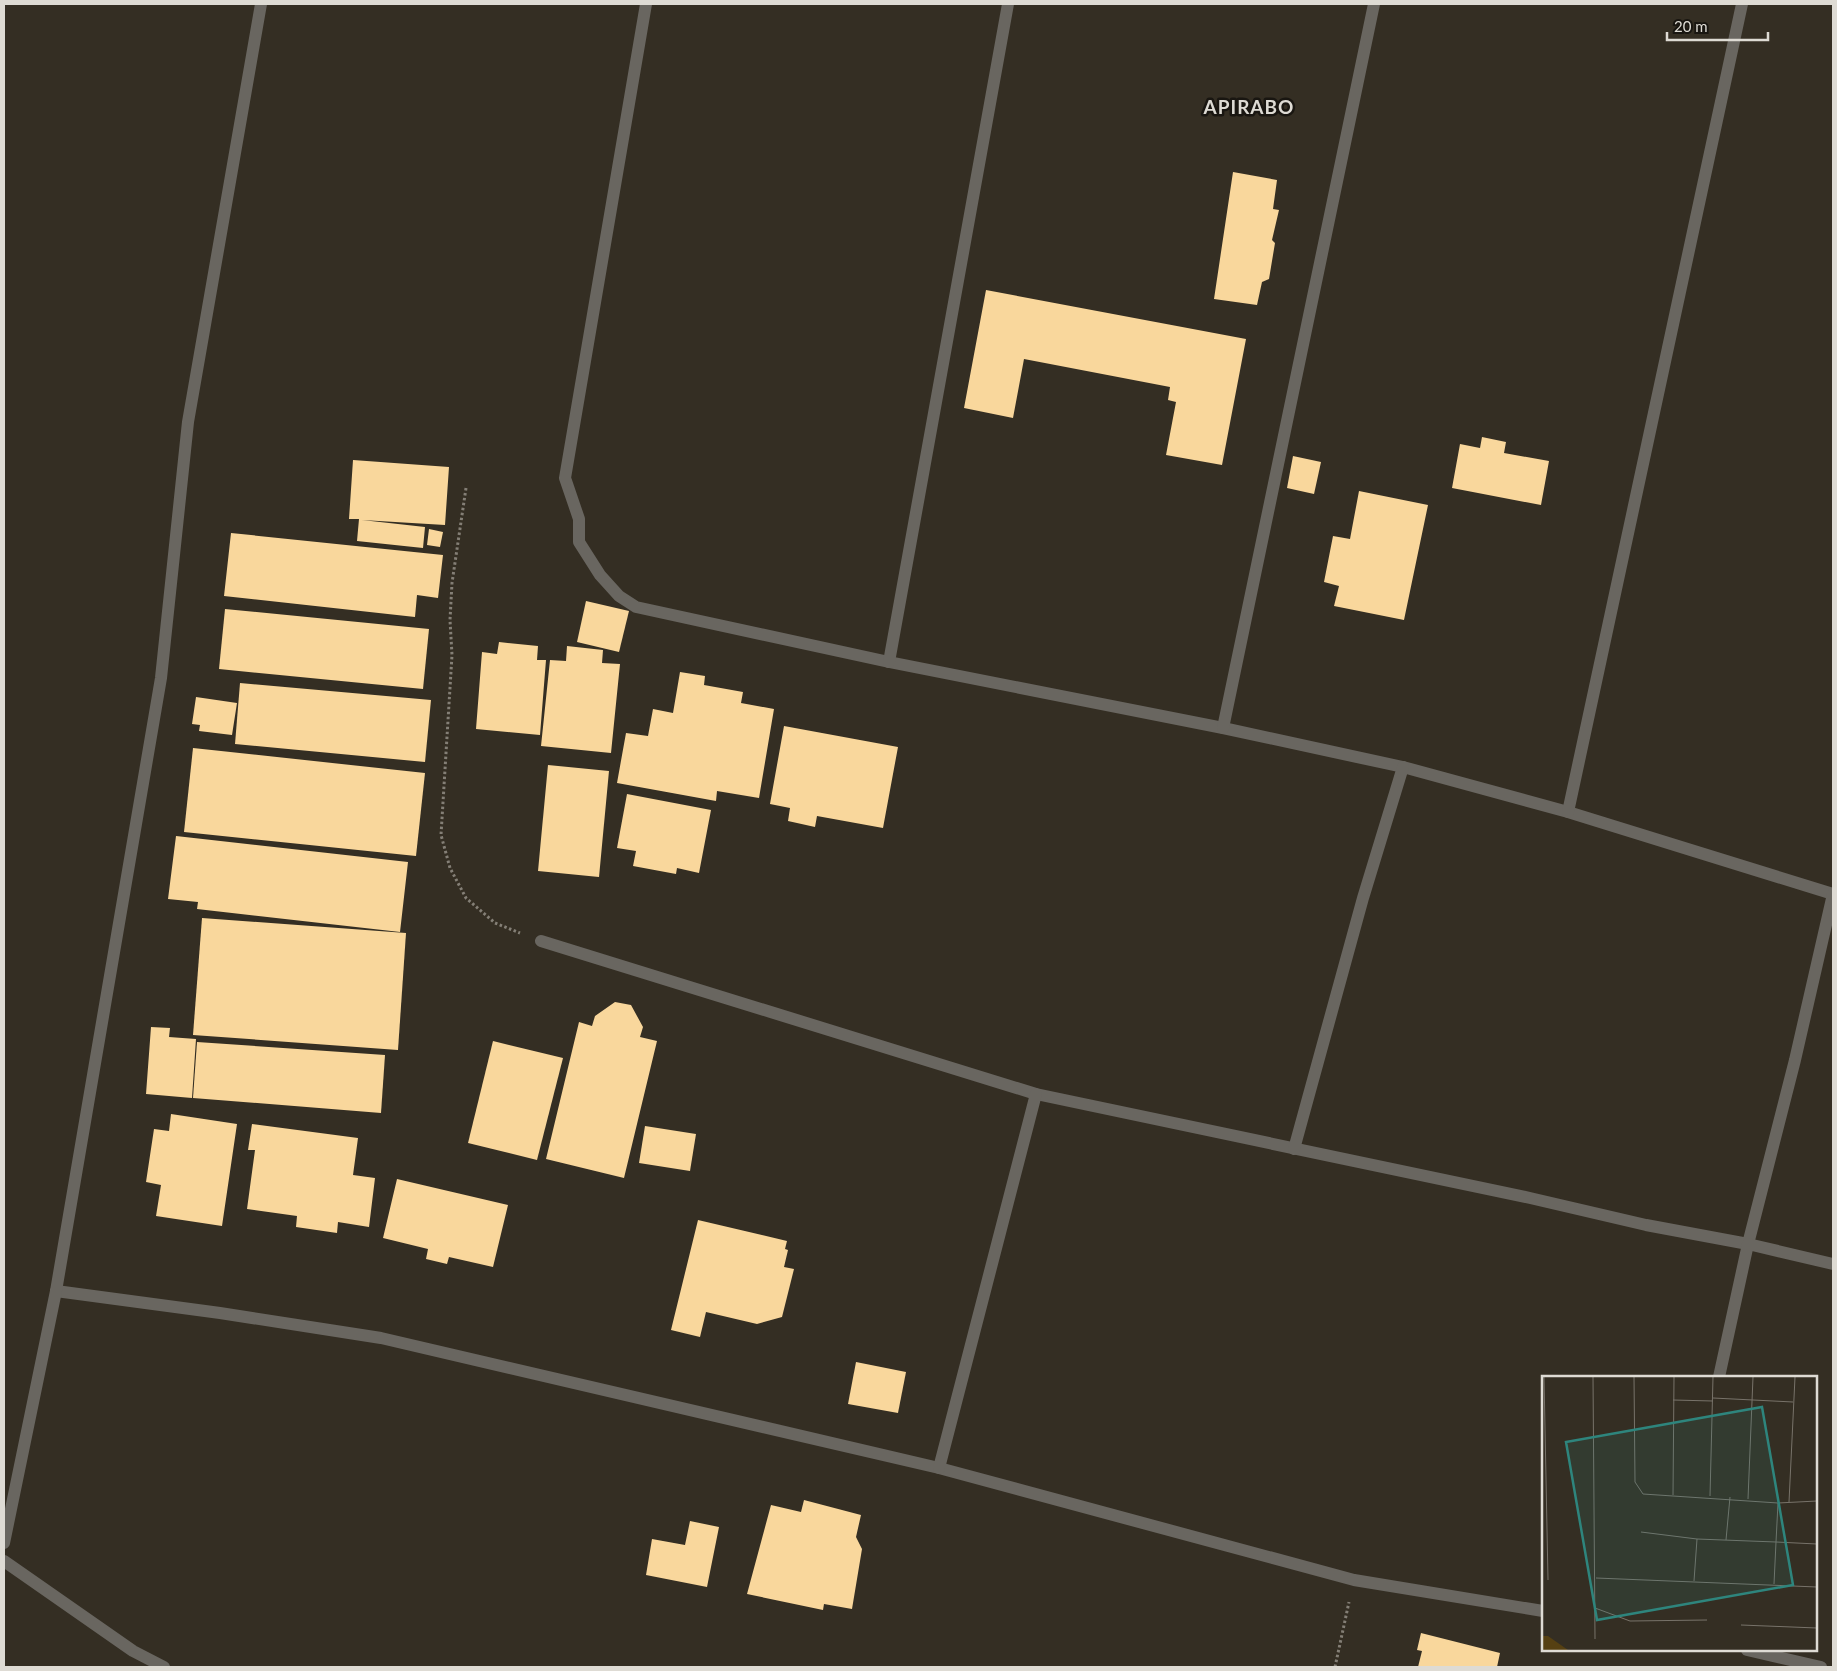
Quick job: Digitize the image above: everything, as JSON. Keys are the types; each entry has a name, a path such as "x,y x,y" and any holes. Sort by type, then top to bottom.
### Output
{"street":[{"path":"4,1542 56,1291 161,678 188,422 261,4"},
{"path":"646,4 565,478 579,519 579,542 600,575 618,596 636,607 889,662 1223,728 1403,767 1568,812 1833,894 1795,1060 1748,1244 1719,1376"},
{"path":"889,662 1008,4"},
{"path":"1223,728 1374,4"},
{"path":"1568,812 1742,4"},
{"path":"1294,1149 1363,898 1403,767"},
{"path":"541,941 1036,1094 1530,1198 1646,1226 1748,1244 1833,1264"},
{"path":"940,1468 1036,1094"},
{"path":"56,1291 220,1313 381,1338 940,1468 1354,1580 1542,1611"},
{"path":"4,1561 133,1651 164,1667"},
{"path":"1751,1651 1821,1667"}],"path":[{"path":"466,488 452,583 450,620 452,655 442,836 450,868 466,898 496,923 541,941"},
{"path":"1335,1667 1354,1580"}],"building":[{"path":"1233,172 1277,180 1273,209 1279,210 1272,240 1275,243 1269,279 1262,282 1257,305 1214,299"},
{"path":"986,290 1246,339 1222,465 1166,455 1176,402 1168,400 1170,387 1024,359 1013,418 964,408"},
{"path":"1482,437 1506,442 1504,453 1549,461 1541,505 1452,488 1460,444 1480,448"},
{"path":"1293,456 1321,462 1314,494 1287,488"},
{"path":"353,460 449,467 445,525 362,520 425,527 423,548 357,541 359,519 349,519"},
{"path":"1359,491 1428,505 1404,620 1334,606 1339,586 1324,582 1333,536 1350,539"},
{"path":"429,529 443,532 440,547 427,545"},
{"path":"231,533 443,555 438,598 417,595 415,617 224,596"},
{"path":"586,601 629,611 619,652 577,642"},
{"path":"225,609 429,629 423,689 219,669"},
{"path":"499,642 538,646 537,660 546,660 540,735 476,729 482,652 497,654"},
{"path":"567,646 603,650 602,663 620,664 611,753 541,746 550,660 566,661"},
{"path":"680,672 705,676 704,685 743,692 741,703 774,709 759,798 717,791 716,801 617,783 626,733 648,736 653,709 673,713"},
{"path":"240,683 431,700 425,762 235,744"},
{"path":"196,697 237,703 232,735 199,731 200,725 192,724"},
{"path":"784,726 898,747 883,828 817,816 815,827 788,821 790,808 770,804"},
{"path":"193,748 425,773 416,856 184,832"},
{"path":"548,765 609,771 599,877 538,871"},
{"path":"627,794 711,810 699,873 677,868 676,874 633,866 636,851 617,848"},
{"path":"176,836 408,862 400,932 197,909 198,902 168,899"},
{"path":"202,918 406,933 398,1050 193,1035"},
{"path":"615,1002 631,1005 643,1027 640,1037 657,1041 624,1178 546,1159 579,1022 592,1026 595,1016"},
{"path":"151,1027 170,1028 169,1037 196,1039 192,1098 146,1094"},
{"path":"493,1041 563,1058 537,1160 468,1143"},
{"path":"197,1042 385,1055 381,1113 193,1098"},
{"path":"171,1114 237,1124 222,1226 156,1216 161,1185 146,1182 154,1129 169,1131"},
{"path":"252,1124 358,1138 353,1175 375,1178 369,1227 338,1222 337,1233 296,1227 297,1216 247,1209 255,1150 248,1150"},
{"path":"645,1126 696,1134 690,1171 639,1163"},
{"path":"397,1179 508,1205 493,1267 449,1257 447,1264 426,1259 428,1249 383,1238"},
{"path":"698,1220 787,1241 785,1249 788,1250 784,1267 794,1269 782,1317 757,1324 706,1312 700,1337 671,1330"},
{"path":"856,1362 906,1372 898,1413 848,1404"},
{"path":"804,1500 861,1515 856,1537 862,1549 852,1609 824,1604 823,1610 747,1594 771,1505 801,1512"},
{"path":"690,1521 719,1527 707,1587 646,1575 652,1539 685,1545"},
{"path":"1421,1633 1500,1653 1497,1667 1418,1667 1422,1651 1417,1650"}],"district":[{"name":"APIRABO","path":"1249,107"}]}
